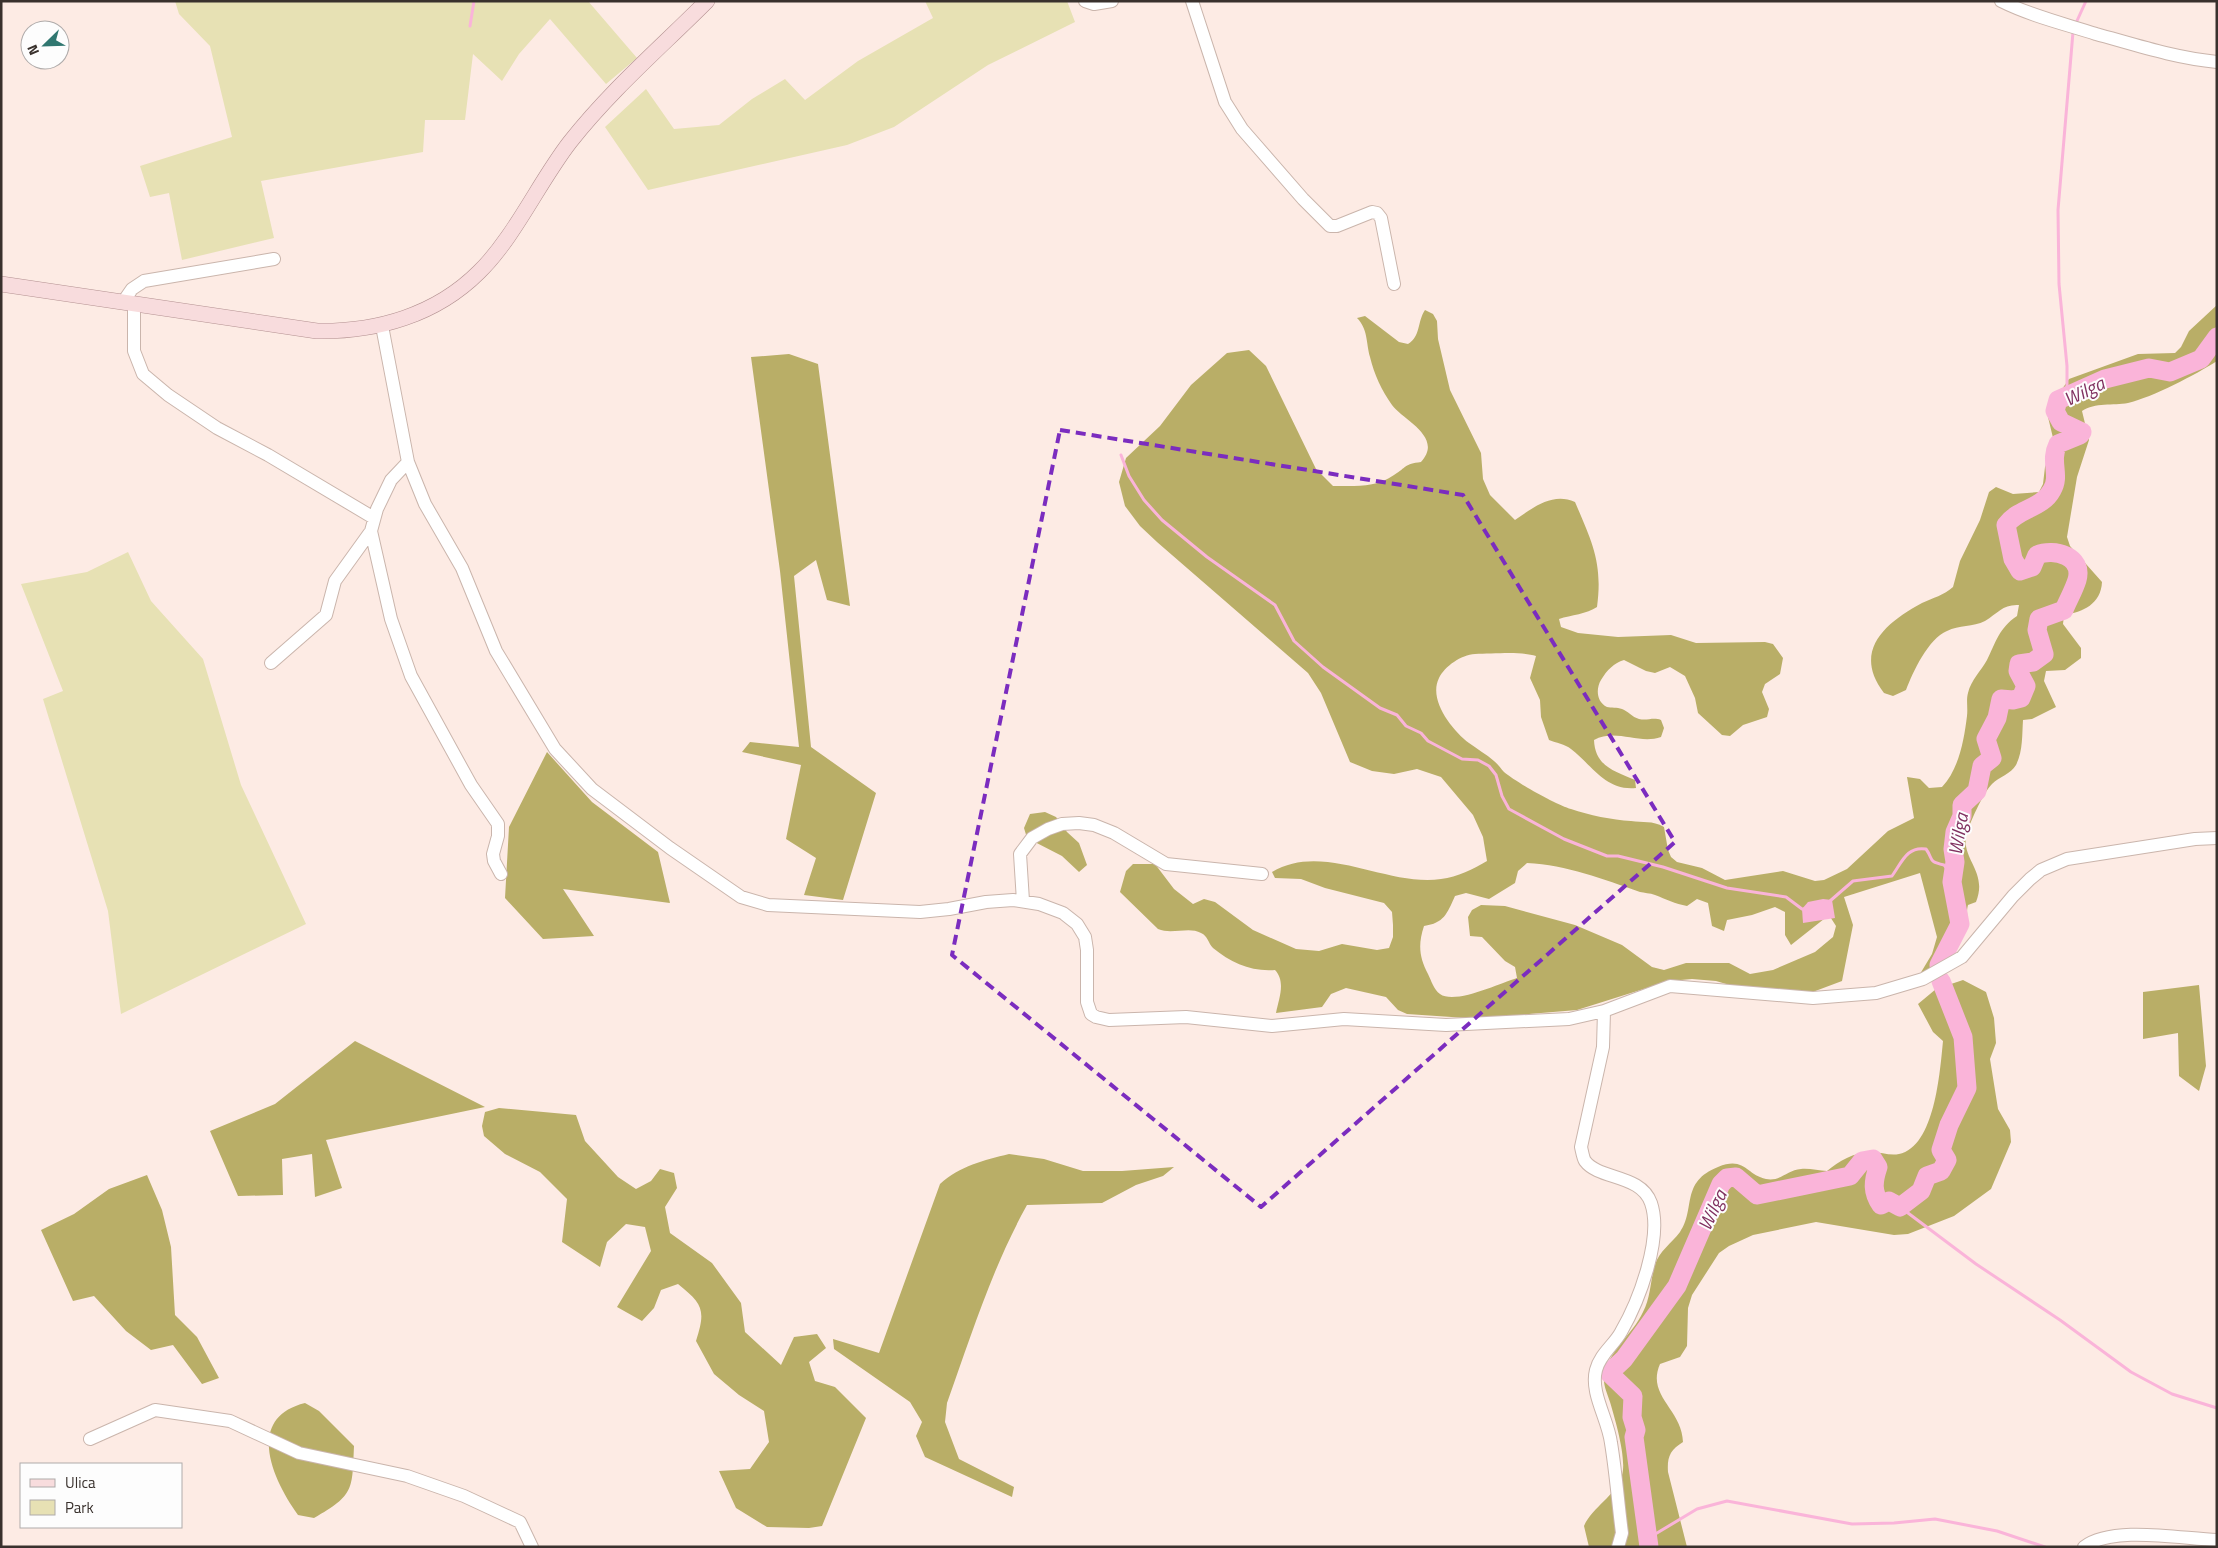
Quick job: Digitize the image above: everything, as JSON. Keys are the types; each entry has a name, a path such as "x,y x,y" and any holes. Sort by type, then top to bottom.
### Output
{"main road":[{"path":"1,284 317,331 349,331 382,326 425,311 479,272 496,252 547,173 588,121 620,84 707,1"}],"street":[{"path":"1084,1 1094,4 1112,1"},
{"path":"1192,1 1226,102 1242,128 1303,199 1330,226 1337,226 1372,212 1377,213 1381,218 1394,284"},
{"path":"2002,1 2034,15 2147,48 2182,57 2217,62"},
{"path":"274,259 144,281 132,289 128,303 134,351 143,374 168,395 217,428 268,455 373,524 390,619 401,653 411,676 471,785 498,824 498,836 493,854 501,874"},
{"path":"382,326 408,462 425,504 462,568 496,651 555,749 592,789 670,848 741,897 768,905 920,912 993,901 1023,900 1063,913 1082,929 1087,950 1088,1008 1096,1017 1109,1020 1186,1018 1272,1026 1344,1019 1446,1025 1554,1021 1604,1011 1670,986 1813,998 1876,993 1923,979 1946,968 1962,957 2018,890 2041,870 2052,864 2067,859 2195,839 2217,838"},
{"path":"271,662 326,615 335,581 373,524 391,480 408,462"},
{"path":"1023,900 1020,854 1032,838 1062,824 1094,825 1114,834 1166,864 1262,874"},
{"path":"1604,1011 1603,1047 1581,1147 1585,1161 1596,1169 1626,1180 1638,1188 1650,1201 1654,1221 1641,1294 1620,1334 1600,1360 1594,1382 1611,1441 1622,1533 1618,1547"},
{"path":"90,1439 156,1410 230,1421 300,1453 406,1476 464,1496 520,1522 532,1542 532,1547"},
{"path":"2084,1547 2110,1537 2134,1535 2217,1540"}],"highlighted area":[{"path":"1060,430 1463,495 1675,842 1261,1207 952,955"}],"green space":[{"path":"175,1 588,1 637,58 606,84 550,19 519,54 502,81 473,54 465,120 425,120 423,152 261,181 274,238 182,260 169,193 150,197 140,166 232,137 210,46 179,14"},
{"path":"925,1 1067,1 1075,22 988,65 894,127 847,145 648,190 605,127 646,89 674,129 719,125 752,99 785,79 805,100 858,61 933,18"},
{"path":"128,552 151,601 203,659 241,785 306,924 121,1014 108,911 43,699 63,691 21,584 87,572"}],"shaded area":[{"path":"2217,305 2217,361 2174,385 2149,396 2128,403 2093,406 2082,411 2089,440 2077,477 2067,537 2070,546 2102,582 2101,590 2090,606 2078,612 2064,615 2063,624 2081,648 2081,658 2065,670 2046,671 2044,681 2056,707 2032,719 2023,720 2021,749 2016,765 1988,788 1970,824 1966,836 1966,844 1977,874 1979,892 1976,902 1968,905 1965,933 1950,954 1920,974 1932,954 1937,937 1920,873 1844,897 1853,925 1842,981 1810,993 1750,991 1716,981 1692,979 1669,981 1577,1010 1529,1014 1496,1020 1407,1014 1398,1010 1386,997 1346,988 1331,994 1322,1007 1276,1013 1281,985 1275,970 1258,970 1234,962 1213,948 1205,936 1196,931 1163,931 1158,929 1120,892 1126,871 1133,864 1155,864 1174,889 1193,904 1204,899 1215,902 1253,930 1296,949 1319,951 1342,944 1377,950 1389,948 1393,937 1392,912 1384,903 1325,888 1301,879 1275,878 1272,872 1292,864 1312,861 1334,863 1420,880 1441,879 1459,875 1487,861 1483,837 1473,815 1441,777 1417,769 1394,774 1372,771 1350,762 1321,693 1308,673 1157,542 1140,526 1125,506 1119,482 1126,458 1160,426 1191,385 1227,353 1249,350 1266,366 1316,469 1333,486 1372,484 1387,479 1408,465 1421,462 1427,453 1428,445 1425,437 1397,411 1385,394 1376,376 1365,331 1357,318 1365,316 1399,342 1408,344 1417,333 1425,310 1433,314 1437,321 1438,339 1450,390 1481,453 1483,479 1490,495 1515,520 1536,506 1551,500 1567,499 1575,502 1591,541 1597,565 1597,607 1584,613 1559,619 1561,627 1578,633 1618,637 1671,635 1696,643 1765,642 1773,644 1783,658 1780,674 1765,684 1762,692 1769,709 1767,717 1743,725 1730,736 1722,735 1698,713 1695,698 1685,676 1670,667 1655,673 1646,671 1624,660 1611,667 1603,676 1598,687 1598,695 1603,705 1624,710 1639,719 1661,720 1664,728 1661,737 1653,739 1611,736 1594,740 1595,749 1602,762 1613,770 1635,780 1636,788 1625,788 1607,781 1569,747 1549,740 1541,717 1540,700 1530,678 1536,656 1515,653 1475,654 1464,656 1449,665 1439,678 1436,687 1439,705 1449,723 1469,743 1491,758 1504,772 1556,803 1593,815 1616,820 1651,823 1664,827 1668,850 1671,857 1677,862 1702,868 1725,880 1783,871 1815,881 1824,880 1847,869 1888,831 1914,818 1907,777 1920,779 1929,788 1942,787 1948,780 1957,763 1962,744 1969,688 1987,660 2002,630 2017,616 2019,605 2009,606 1980,623 1952,629 1940,635 1922,657 1906,690 1893,696 1884,693 1875,678 1871,664 1872,651 1877,640 1885,629 1908,611 1953,587 1960,561 1980,520 1989,492 1996,487 2013,494 2039,492 2043,484 2045,467 2054,442 2048,417 2049,408 2069,379 2138,354 2175,353 2181,347 2189,331","holes":["1527,863 1542,864 1585,873 1687,906 1697,899 1708,903 1712,926 1724,931 1727,920 1752,915 1775,907 1785,912 1785,935 1791,945 1829,915 1836,926 1833,937 1815,952 1773,970 1750,974 1729,963 1686,963 1664,970 1652,967 1622,945 1575,925 1505,906 1481,905 1472,910 1468,917 1470,936 1482,937 1505,961 1515,967 1517,978 1466,995 1447,997 1440,994 1433,985 1421,956 1420,945 1424,926 1436,923 1444,917 1455,896 1466,893 1489,899 1515,883 1518,871"]},
{"path":"789,354 818,364 850,606 827,600 816,560 794,576 811,747 876,793 843,900 804,895 816,858 786,839 801,765 742,752 750,742 799,747 780,571 751,357"},
{"path":"547,752 592,802 658,852 670,903 563,889 594,936 543,939 505,898 509,827"},
{"path":"1045,812 1056,817 1067,832 1079,843 1087,865 1079,872 1062,856 1027,838 1024,828 1030,814"},
{"path":"1823,899 1832,900 1835,918 1803,923 1802,909 1808,902"},
{"path":"1963,980 1986,992 1994,1018 1996,1043 1990,1059 1998,1109 2010,1130 2011,1142 1991,1189 1954,1216 1908,1234 1894,1235 1816,1222 1753,1235 1729,1246 1719,1253 1692,1295 1688,1308 1687,1346 1680,1357 1660,1364 1657,1375 1661,1394 1681,1430 1683,1442 1670,1454 1668,1472 1687,1547 1589,1547 1584,1526 1619,1483 1623,1468 1620,1439 1604,1383 1606,1367 1643,1312 1648,1301 1653,1271 1657,1260 1685,1223 1693,1188 1698,1180 1706,1173 1727,1164 1740,1165 1759,1177 1775,1179 1801,1169 1827,1171 1842,1160 1860,1153 1899,1154 1911,1148 1921,1138 1928,1123 1937,1088 1943,1041 1933,1032 1918,1004 1936,989"},
{"path":"2199,985 2206,1066 2199,1091 2179,1076 2178,1033 2143,1039 2143,992"},
{"path":"355,1041 485,1107 326,1140 342,1188 315,1197 312,1154 282,1159 283,1195 238,1196 210,1131 275,1104"},
{"path":"499,1108 576,1115 585,1141 618,1177 636,1189 651,1181 660,1169 674,1173 677,1188 665,1207 670,1233 712,1263 741,1303 745,1332 781,1365 794,1337 817,1334 826,1348 809,1362 815,1381 835,1387 866,1418 822,1526 809,1528 767,1527 736,1508 719,1471 750,1469 769,1442 764,1411 739,1395 714,1374 696,1341 701,1322 700,1308 693,1297 678,1284 661,1290 654,1308 642,1321 617,1307 651,1251 645,1227 626,1224 607,1242 600,1267 562,1242 567,1199 540,1172 505,1154 484,1136 482,1126 485,1112"},
{"path":"1009,1154 1044,1159 1083,1171 1122,1171 1174,1167 1163,1176 1136,1185 1102,1203 1027,1205 1014,1229 993,1278 947,1403 945,1422 959,1459 1014,1487 1012,1497 925,1457 916,1436 922,1422 910,1402 834,1349 833,1339 879,1353 940,1184 964,1168 981,1161"},
{"path":"147,1175 162,1210 171,1247 175,1315 197,1337 219,1378 202,1384 173,1345 151,1350 126,1331 94,1296 73,1301 41,1230 74,1214 109,1189"},
{"path":"305,1403 319,1411 354,1446 353,1472 349,1490 337,1503 314,1518 298,1515 280,1484 273,1468 269,1451 270,1436 275,1422 286,1411"}],"waterway":[{"path":"470,26 474,1"},
{"path":"2076,23 2086,1"},
{"path":"2067,394 2067,366 2059,284 2058,210 2073,32"},
{"name":"Wilga","path":"1939,965 1960,924 1952,882 1955,862 1953,849 1955,832 1962,816 1962,805 1977,791 1982,766 1992,758 1986,739 1997,718 2001,699 2013,700 2021,698 2026,686 2018,671 2019,664 2033,662 2044,654 2037,630 2039,619 2064,610 2077,580 2078,572 2076,565 2066,556 2059,554 2044,553 2037,555 2032,567 2020,571 2013,559 2006,525 2011,519 2048,496 2055,479 2055,457 2058,444 2080,435 2082,432 2061,422 2055,411 2058,400 2105,379 2149,368 2170,372 2201,359 2217,337"},
{"path":"1121,455 1129,476 1144,500 1162,520 1207,557 1275,605 1294,641 1323,667 1380,708 1397,715 1406,726 1421,733 1428,741 1462,759 1478,760 1489,766 1496,775 1502,796 1509,809 1564,839 1607,856 1618,856 1663,867 1727,888 1786,897 1802,909 1806,909"},
{"path":"1830,901 1853,881 1892,876 1906,856 1914,850 1926,849 1932,860 1944,865 1952,875"},
{"name":"Wilga","path":"1649,1547 1634,1437 1636,1430 1632,1417 1633,1396 1609,1373 1624,1359 1677,1286 1721,1184 1727,1178 1736,1177 1757,1195 1850,1176 1862,1161 1873,1159 1878,1167 1874,1187 1878,1200 1881,1205 1889,1201 1900,1207 1921,1191 1927,1176 1941,1171 1947,1160 1941,1150 1949,1125 1967,1088 1963,1037 1941,981"},
{"path":"1900,1207 1976,1264 2060,1320 2131,1372 2172,1394 2217,1408"},
{"path":"1647,1539 1697,1509 1727,1501 1852,1524 1894,1523 1935,1519 1997,1531 2045,1547"}]}
